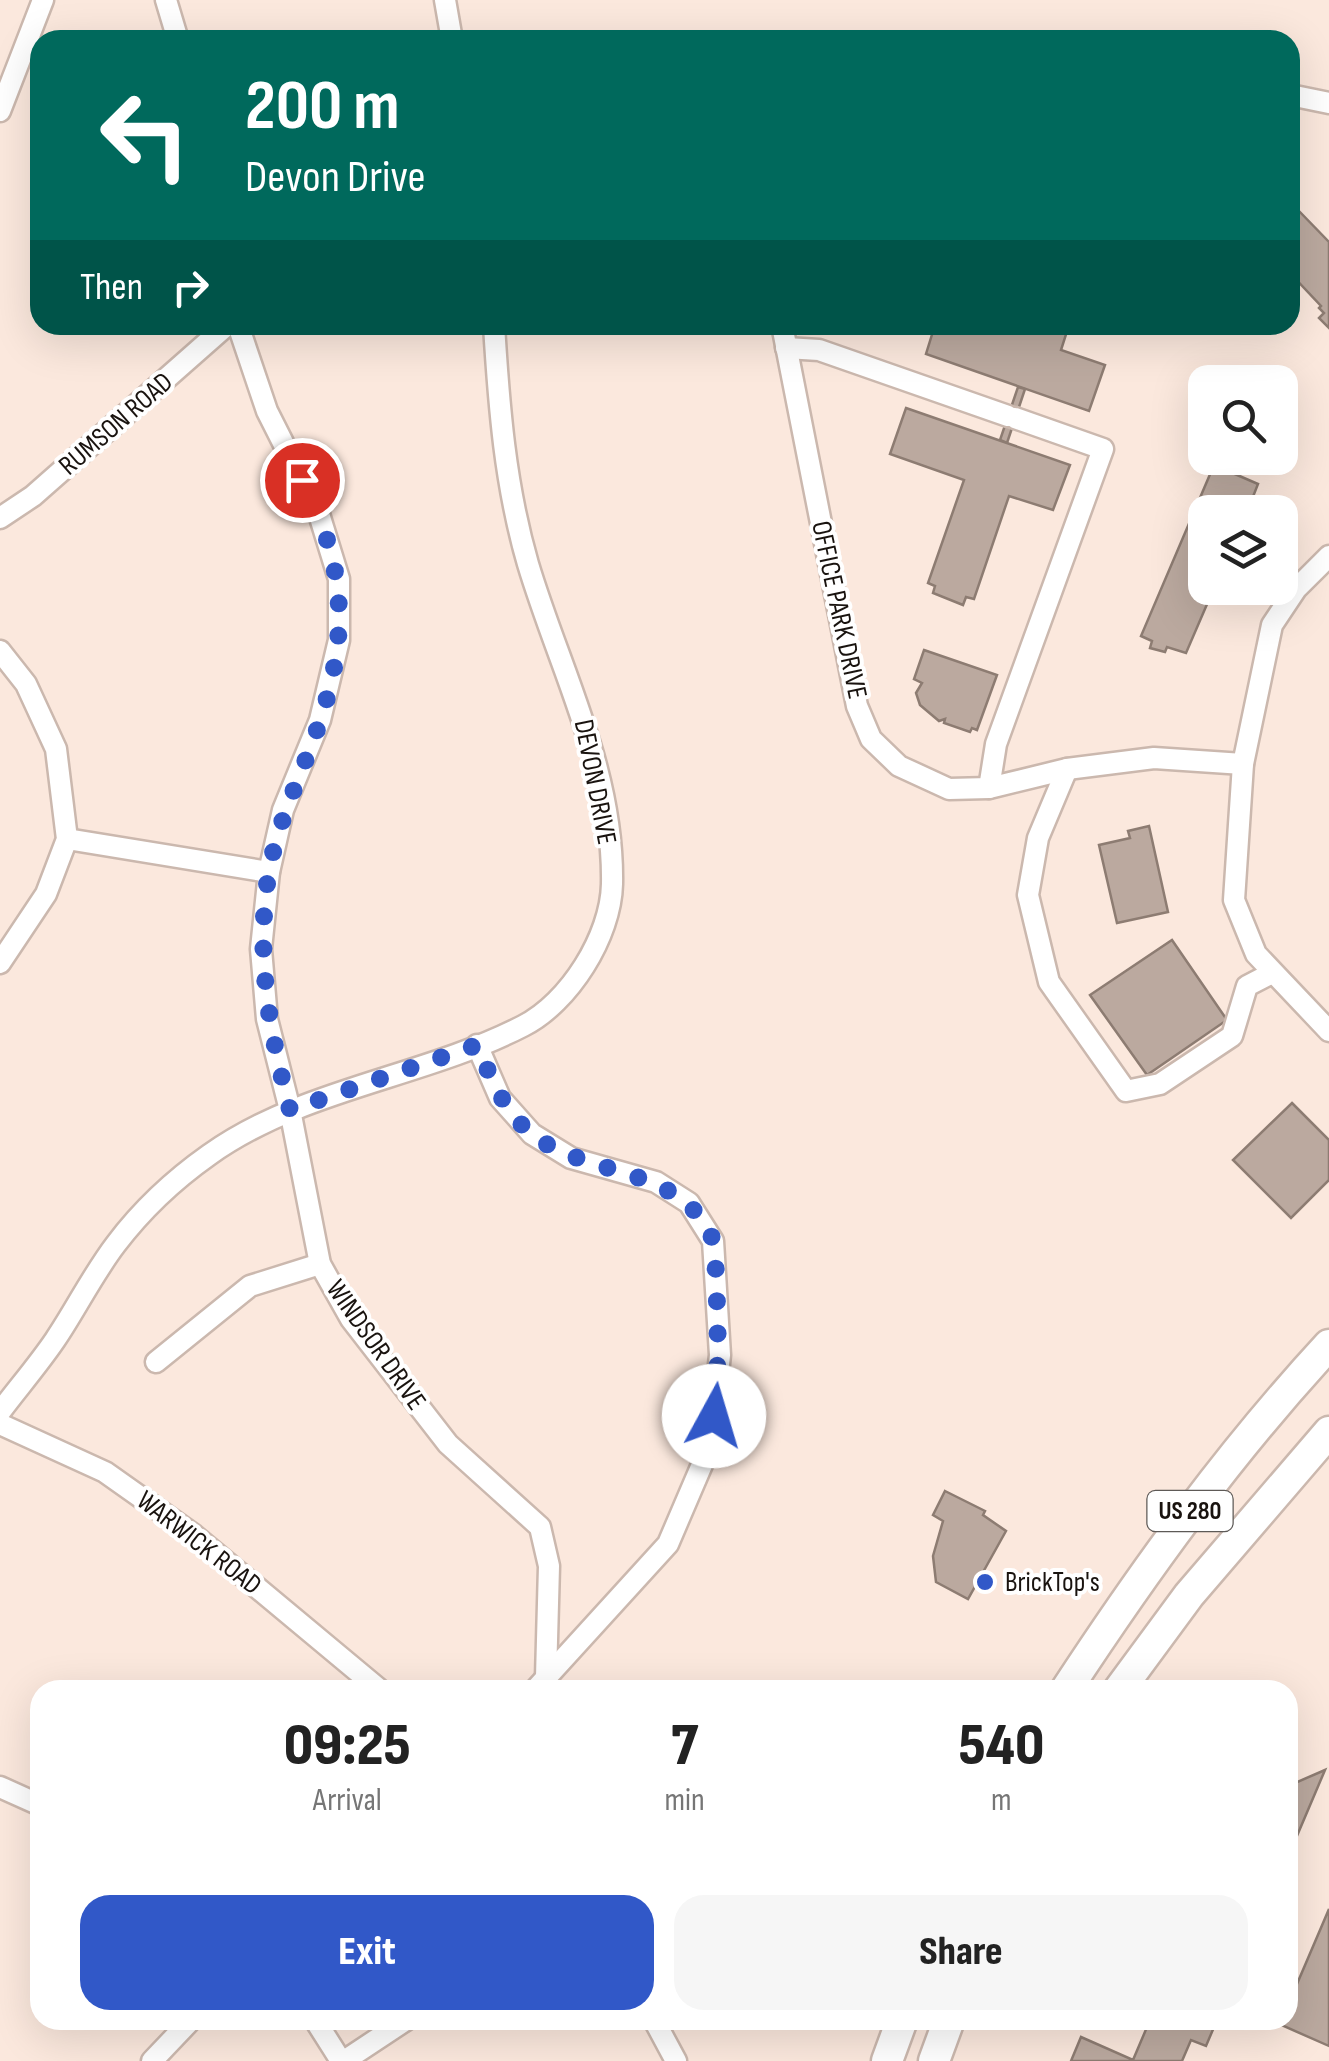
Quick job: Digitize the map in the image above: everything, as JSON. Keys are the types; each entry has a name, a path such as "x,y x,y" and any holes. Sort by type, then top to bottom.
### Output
{"highway":[{"name":"US 280","path":"1073,1680 1158,1552 1245,1438 1329,1345"},
{"name":"US 280","path":"1127,1680 1190,1595 1329,1432"},
{"path":"887,2061 898,2030"},
{"path":"934,2061 945,2030"}],"street":[{"path":"31,30 43,0"},
{"path":"166,0 175,30"},
{"path":"445,0 450,30"},
{"path":"0,111 30,34"},
{"path":"1300,95 1329,103"},
{"name":"RUMSON ROAD","path":"0,518 34,496 217,335"},
{"name":"WINDSOR DRIVE","path":"241,335 267,411 319,514 339,579 339,640 320,720 283,810 269,872 261,948 267,1018 290,1110 320,1264 351,1319 448,1444 540,1527 549,1566 548,1680"},
{"name":"DEVON DRIVE","path":"0,1412 54,1342 116,1243 169,1187 211,1153 290,1110 526,1025 564,993 600,936 612,888 609,824 587,724 529,567 511,498 501,436 495,335"},
{"name":"OFFICE PARK DRIVE","path":"784,335 857,706 871,739 899,766 949,789 988,788 1067,769 1154,758 1243,764"},
{"path":"786,348 819,350 1103,449 996,744 988,788"},
{"path":"1329,556 1296,589 1272,624 1243,764 1234,900 1256,954 1329,1031"},
{"path":"0,651 26,684 56,750 67,838 46,894 0,963"},
{"path":"1067,769 1038,838 1028,895 1049,982 1126,1091 1160,1084 1232,1036 1247,986 1272,973"},
{"path":"67,838 269,872"},
{"path":"477,1045 500,1098 532,1134 571,1158 656,1182 689,1204 714,1241 720,1355 710,1446 668,1544 553,1680"},
{"path":"156,1362 250,1286 320,1264"},
{"name":"WARWICK ROAD","path":"0,1424 104,1472 194,1534 368,1680"},
{"path":"0,1786 30,1800"},
{"path":"152,2061 181,2030"},
{"path":"322,2030 343,2061 391,2030"},
{"path":"659,2030 676,2061"}],"building":[{"path":"1300,212 1329,242 1329,328 1319,318 1324,313 1300,284"},
{"path":"932,335 1066,335 1061,350 1105,365 1089,411 926,354"},
{"path":"1018,387 1025,389 1007,443 1000,440"},
{"path":"906,408 1070,465 1053,510 1009,496 974,599 966,597 963,605 933,593 935,586 928,583 964,480 890,454"},
{"path":"1210,475 1237,475 1258,484 1254,495 1201,495"},
{"path":"1188,526 1188,605 1207,605 1186,653 1167,647 1165,652 1150,648 1152,641 1141,636"},
{"path":"924,650 997,675 977,730 972,728 970,732 944,723 945,719 939,721 920,705 916,693 922,683 914,679"},
{"path":"1149,826 1168,912 1117,923 1099,845 1130,838 1128,831"},
{"path":"1172,940 1227,1020 1147,1075 1090,995"},
{"path":"1292,1103 1329,1140 1329,1180 1291,1218 1233,1160"},
{"path":"945,1491 985,1511 983,1515 1006,1531 968,1599 936,1582 933,1556 943,1521 933,1515"},
{"path":"1325,1770 1298,1833 1298,1782"},
{"path":"1329,1909 1329,2046 1293,2030 1298,2030 1298,1982"},
{"path":"1146,2030 1213,2030 1206,2046 1191,2040 1182,2061 1071,2061 1081,2037 1133,2060"}],"place":[{"name":"BrickTop's","path":"985,1582"}],"route":[{"path":"302,480 319,514 339,579 339,640 320,720 283,810 269,872 261,948 267,1018 290,1110 477,1045 500,1098 532,1134 571,1158 656,1182 689,1204 714,1241 720,1355 714,1416"}]}
